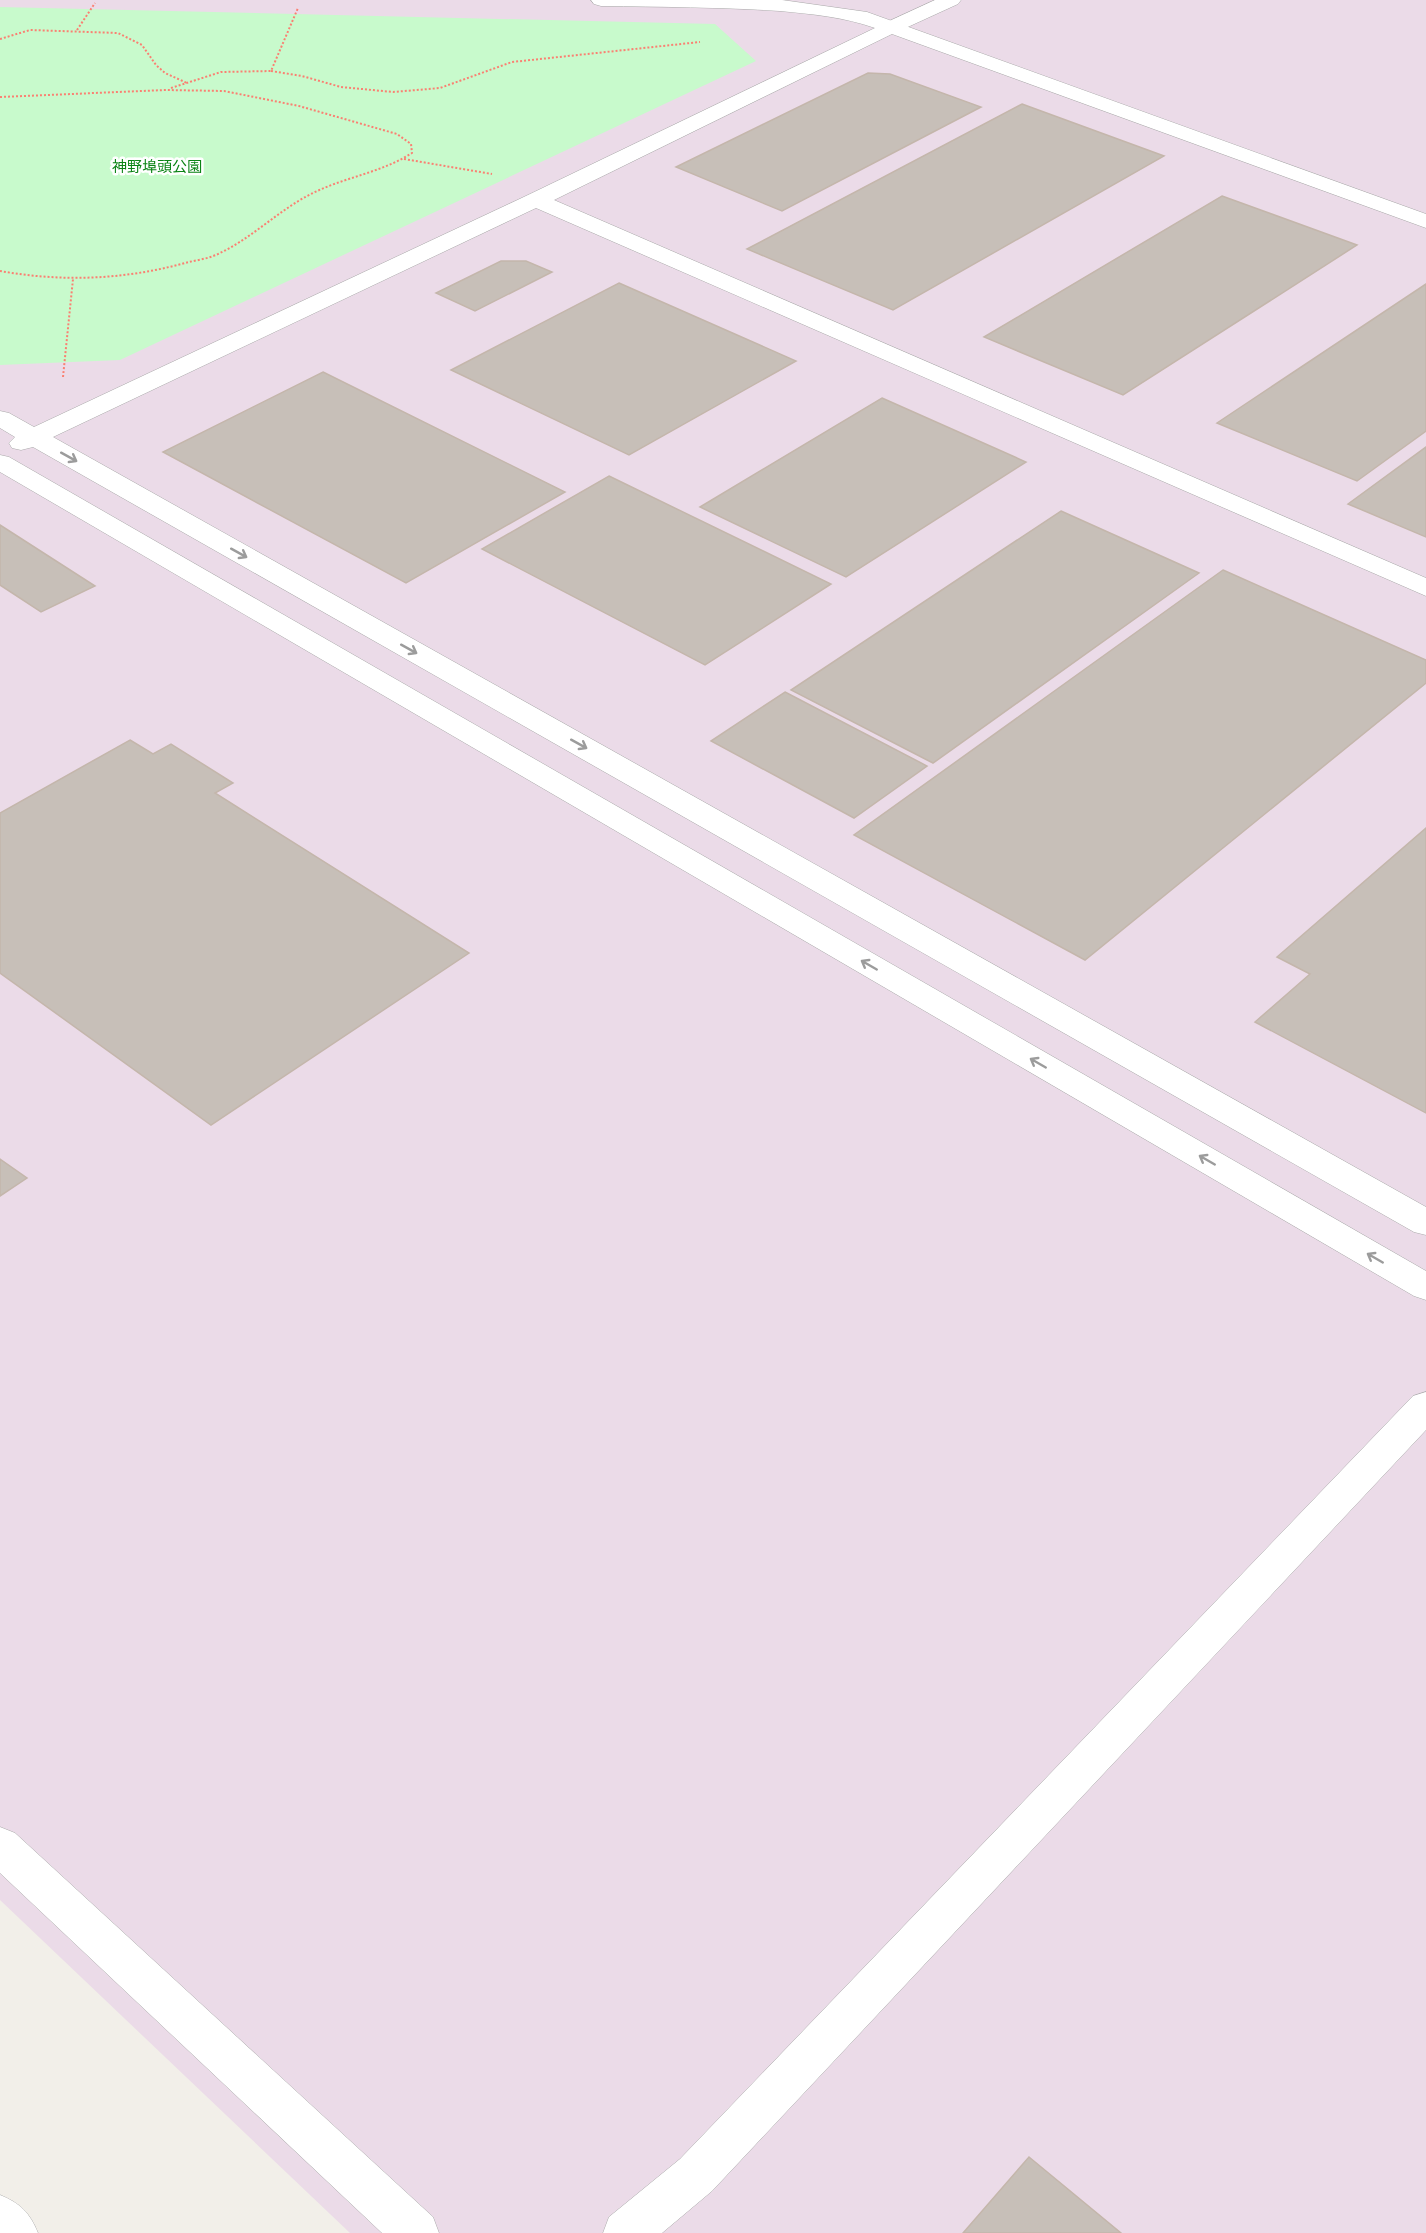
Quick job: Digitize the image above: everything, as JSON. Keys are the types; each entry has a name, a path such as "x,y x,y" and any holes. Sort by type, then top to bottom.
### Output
{"street":[{"path":"602,0 823,7 892,27 1426,221"},
{"path":"0,453 536,200 951,0"},
{"path":"536,200 1426,588"},
{"path":"0,418 1426,1223"},
{"path":"0,462 1426,1287"},
{"path":"626,2233 696,2175 1426,1406"},
{"path":"0,1846 416,2233"},
{"path":"0,2218 15,2233"}],"path":[{"path":"77,30 95,3"},
{"path":"271,71 298,8"},
{"path":"0,39 30,30 118,33 142,45 156,65 187,83"},
{"path":"166,90 221,72 271,71 302,76 341,87 393,92 440,88 512,62 707,42"},
{"path":"0,271 29,277 73,279 129,276 177,266 221,253 289,205 326,186 363,177 404,159 412,153 411,144 397,134 299,106 224,91 166,90 1,96"},
{"path":"404,159 494,175"},
{"path":"62,378 73,279"}],"shaded area":[{"path":"0,0 1426,0 1426,2233 350,2233 0,1900"}],"green space":[{"name":"神野埠頭公園","path":"0,7 715,24 756,61 120,360 0,365"}],"building":[{"path":"868,73 890,74 981,107 782,211 676,167"},
{"path":"1022,104 1164,156 893,310 747,249"},
{"path":"1222,196 1357,245 1123,395 984,337"},
{"path":"501,261 526,261 552,272 475,311 436,293"},
{"path":"619,283 796,361 629,455 451,370"},
{"path":"1426,284 1426,431 1357,481 1217,423"},
{"path":"323,372 565,492 406,583 163,452"},
{"path":"882,398 1026,462 846,577 700,507"},
{"path":"1426,447 1426,537 1348,504"},
{"path":"609,476 831,584 705,665 482,549"},
{"path":"1061,511 1199,573 933,763 791,690"},
{"path":"0,525 95,586 41,612 0,585"},
{"path":"1223,570 1426,660 1426,683 1085,960 854,835"},
{"path":"785,692 927,766 854,818 711,741"},
{"path":"130,740 153,754 171,744 233,783 215,793 469,953 211,1125 0,973 0,813"},
{"path":"1426,828 1426,1113 1255,1022 1310,974 1277,957"},
{"path":"0,1159 27,1178 0,1196"},
{"path":"1029,2157 1121,2233 963,2233"}]}
